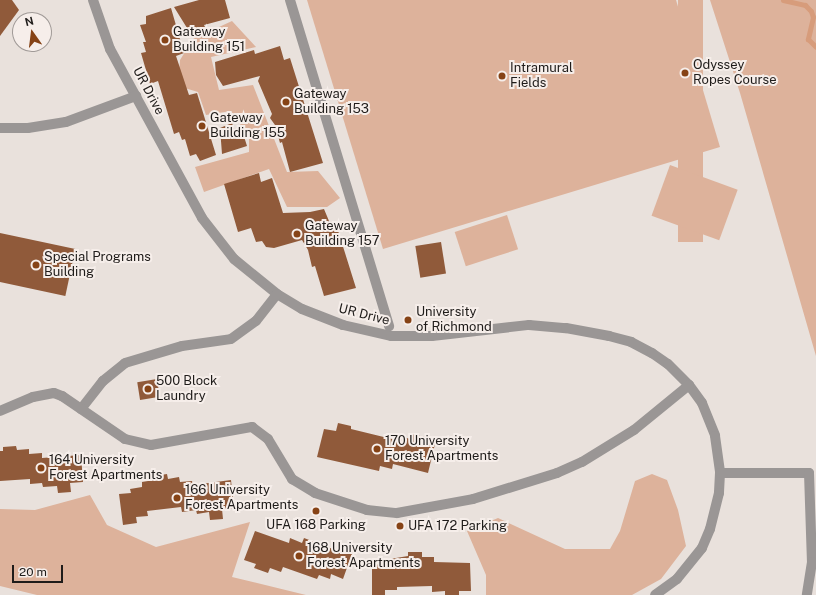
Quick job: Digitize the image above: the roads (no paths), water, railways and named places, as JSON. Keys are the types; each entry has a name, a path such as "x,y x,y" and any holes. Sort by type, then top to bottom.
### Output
{"street":[{"name":"UR Drive","path":"93,0 110,49 211,231 244,269 277,294 302,309 343,325 391,336 432,336 529,325 566,328 609,336 631,342 652,353 668,364 688,385 709,417 715,436 720,473 716,510 702,548 677,579 655,595"},
{"path":"290,0 388,326"},
{"path":"0,128 28,128 66,122 136,96"},
{"path":"82,409 103,381 125,363 182,346 231,339 256,321 277,294"},
{"path":"0,411 33,397 54,393 82,409 125,439 151,445 252,428 268,439 292,479 315,494 367,510 397,513 473,499 513,489 557,473 582,462 634,430 688,385"},
{"path":"720,473 809,473 812,562 807,595"}],"waterway":[{"path":"783,0 805,5 811,11 813,17 808,39 816,47"}],"place":[{"name":"Gateway Building 151","path":"165,40"},
{"name":"Odyssey Ropes Course","path":"685,73"},
{"name":"Intramural Fields","path":"502,76"},
{"name":"Gateway Building 153","path":"286,102"},
{"name":"Gateway Building 155","path":"202,126"},
{"name":"Gateway Building 157","path":"297,234"},
{"name":"Special Programs Building","path":"36,265"},
{"name":"University of Richmond","path":"408,320"},
{"name":"500 Block Laundry","path":"148,389"},
{"name":"170 University Forest Apartments","path":"377,449"},
{"name":"164 University Forest Apartments","path":"41,468"},
{"name":"166 University Forest Apartments","path":"177,498"},
{"name":"UFA 168 Parking","path":"316,511"},
{"name":"UFA 172 Parking","path":"400,526"},
{"name":"168 University Forest Apartments","path":"299,556"}]}
